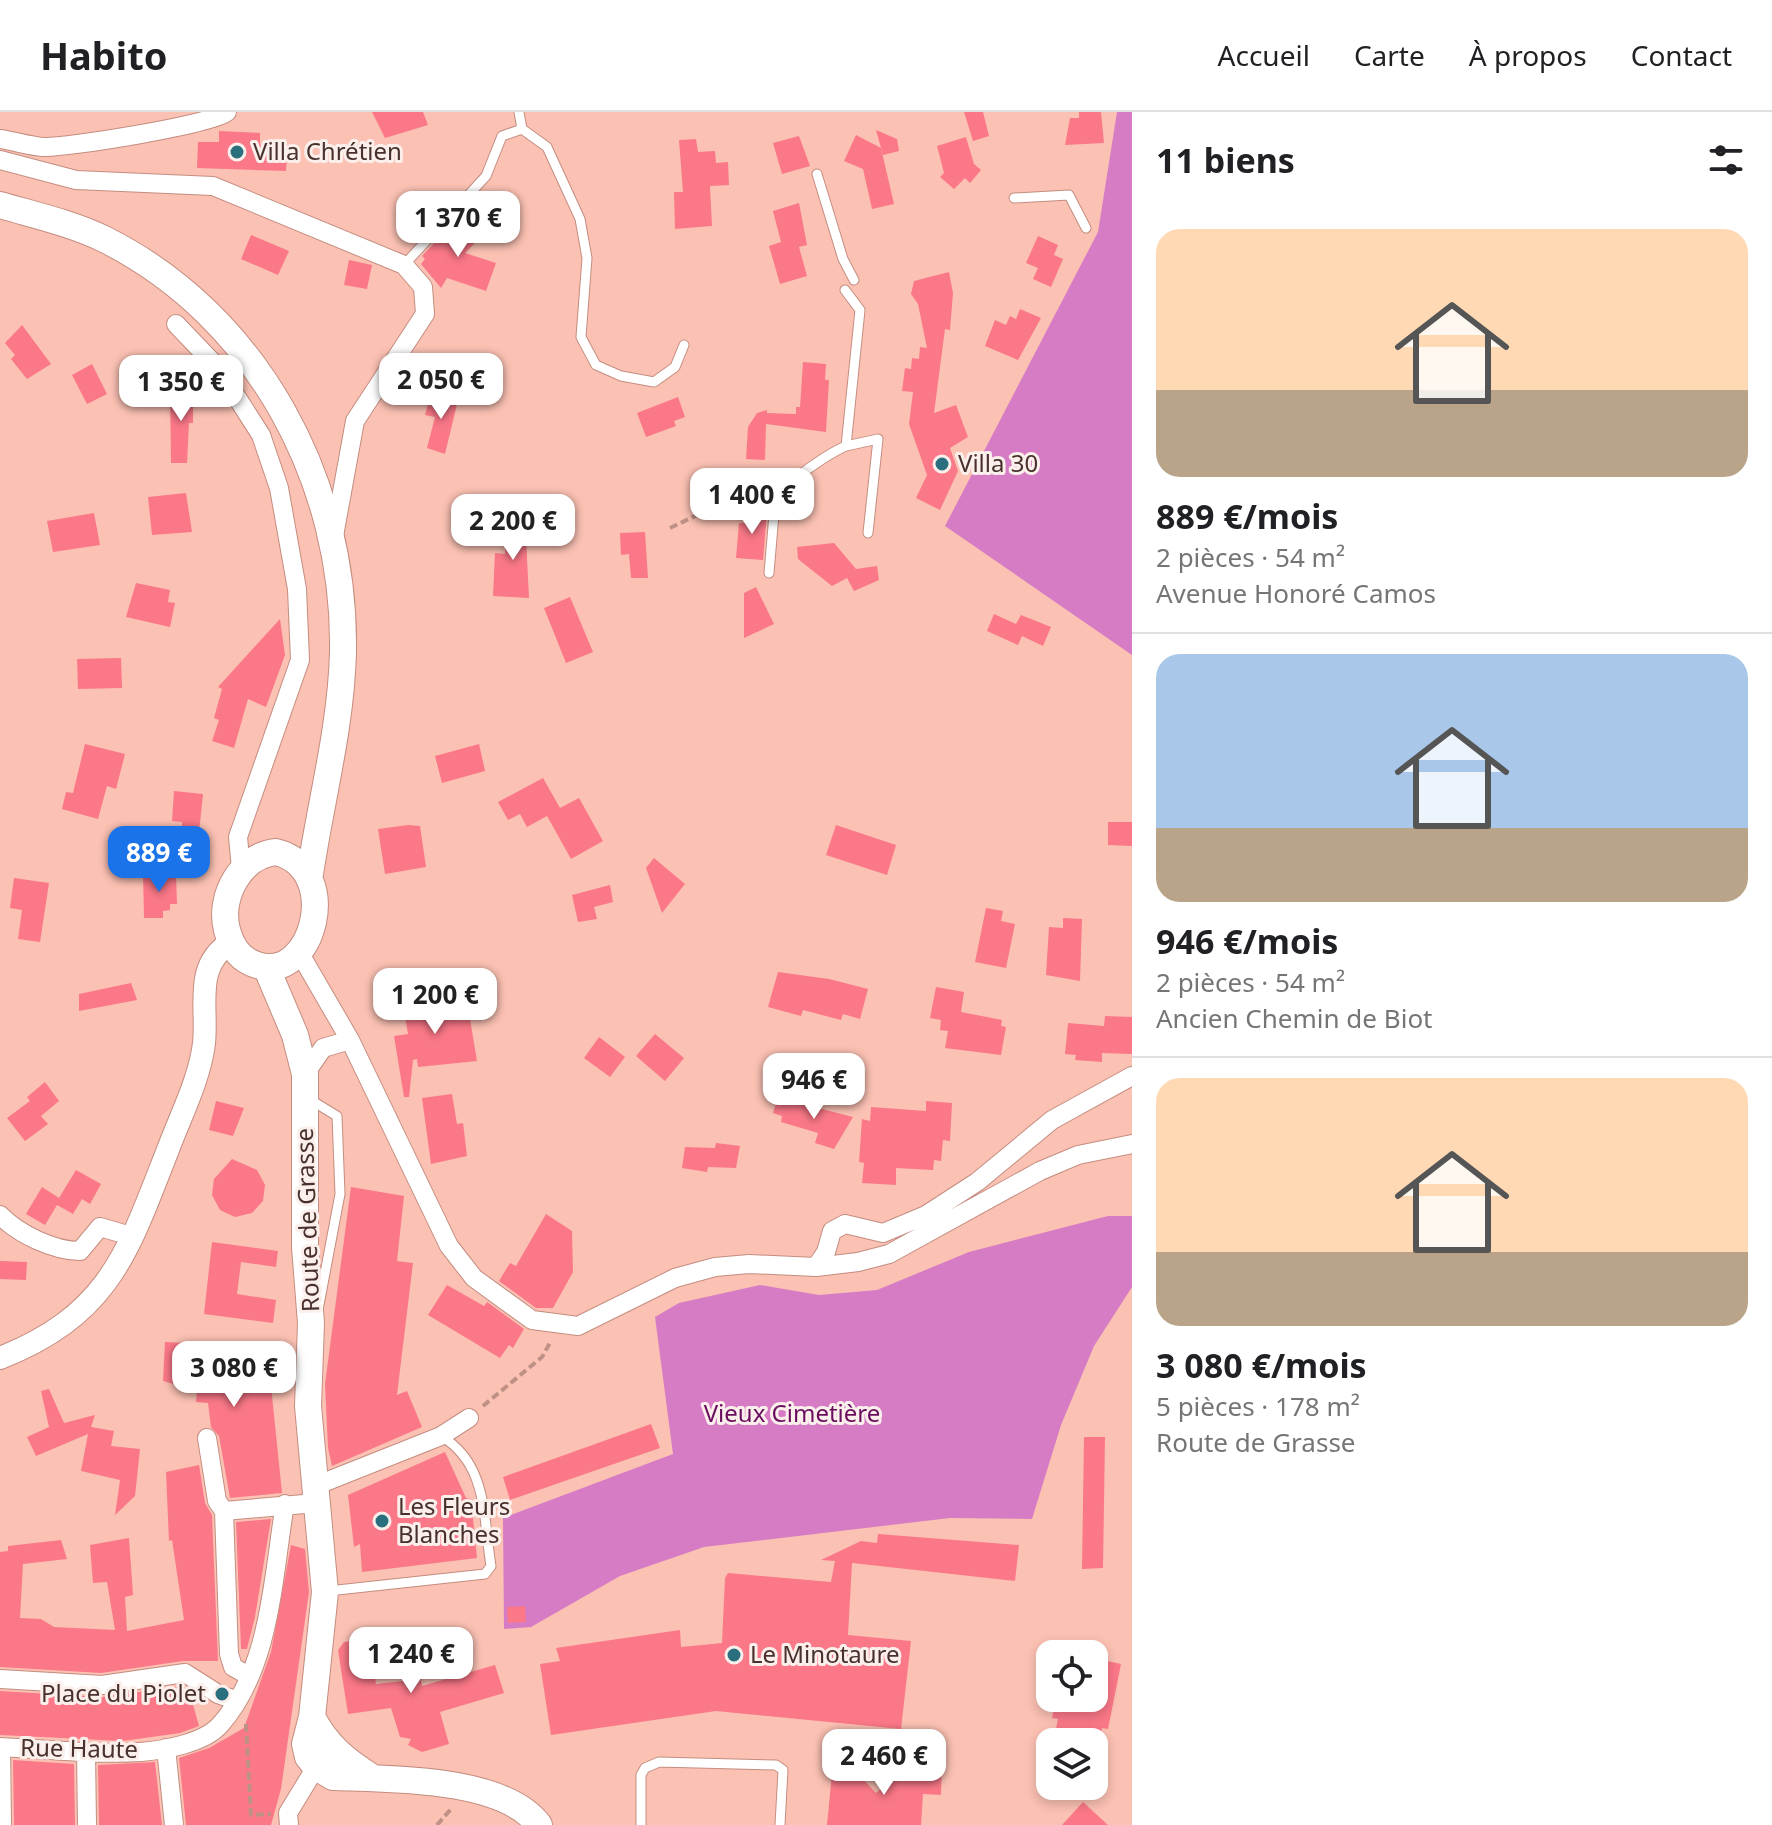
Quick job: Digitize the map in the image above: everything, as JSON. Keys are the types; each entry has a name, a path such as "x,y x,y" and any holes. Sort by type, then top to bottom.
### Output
{"main road":[{"path":"0,205 104,239 160,272 215,319 277,397 313,471 334,539 343,650 338,724 319,811 310,874 315,902 313,923 299,952 281,966 267,969 251,963 231,942 226,910 230,890 241,869 261,853 276,852 301,863 310,874"},
{"path":"276,852 300,835 319,811"},
{"name":"Route de Grasse","path":"267,969 295,1035 305,1086 305,1247 311,1323 308,1406 325,1592 312,1717 305,1744 308,1757 316,1767"},
{"path":"312,1717 324,1740 335,1751 374,1779"},
{"path":"316,1767 333,1777 488,1793 530,1813 539,1825"}],"street":[{"path":"0,139 43,147 74,144 203,122 227,112"},
{"path":"0,160 76,180 213,186 404,265 423,287 425,314 355,421 334,539"},
{"path":"176,324 218,368 261,435 279,488 297,589 300,660 238,837 241,869"},
{"path":"0,1358 38,1343 78,1316 115,1271 134,1237 188,1097 204,1044 204,983 208,967 231,942"},
{"path":"299,952 350,1040 459,1262 497,1297 532,1320 578,1326 675,1278 715,1267 749,1264 816,1267 858,1262 889,1254 1040,1171 1078,1155 1132,1144"},
{"path":"305,1086 323,1048 350,1040"},
{"path":"816,1267 826,1252 832,1231 845,1224 883,1233 926,1215 977,1182 1052,1120 1132,1076"},
{"path":"0,1215 12,1228 68,1251 80,1251 100,1227 134,1237"},
{"path":"224,1511 285,1504 316,1495 441,1436 469,1418"},
{"path":"207,1438 217,1501 224,1511 229,1654 233,1667 249,1676"},
{"name":"Rue Haute","path":"0,1747 86,1752 166,1748 201,1738 220,1726 249,1676 259,1649 285,1504"},
{"path":"0,1679 102,1685 185,1673 218,1694 235,1700"},
{"path":"0,1747 2,1825"},
{"path":"166,1748 174,1825"},
{"path":"86,1752 87,1825"},
{"path":"289,1819 316,1767"}],"lane":[{"path":"519,112 522,129 547,147 580,219 587,258 581,337 596,365 621,376 654,382 675,367 684,345"},
{"path":"404,265 486,176 502,136 522,129"},
{"path":"817,174 843,259 854,280"},
{"path":"1014,198 1069,195 1086,228"},
{"path":"845,290 860,310 846,446"},
{"path":"769,573 776,491 814,469 822,456 846,446 878,439 868,533"},
{"path":"325,1592 485,1574 491,1566 476,1469 461,1448 441,1436"},
{"path":"641,1825 641,1775 645,1768 659,1762 776,1765 783,1770 780,1825"}],"path":[{"path":"670,528 767,482"},
{"path":"469,1418 542,1357 560,1325"},
{"path":"235,1700 245,1714 251,1815 289,1819"}],"green space":[{"path":"1117,112 1132,112 1132,655 945,526 1098,232"},
{"name":"Vieux Cimetière","path":"1108,1216 1132,1216 1132,1287 1094,1346 1061,1425 1032,1519 950,1518 704,1547 620,1576 531,1627 504,1629 503,1518 673,1454 655,1317 679,1303 760,1285 819,1295 877,1290 969,1252"}],"building":[{"path":"372,112 423,112 428,125 385,138"},
{"path":"964,112 983,112 989,136 973,141"},
{"path":"1079,112 1101,112 1104,143 1065,145 1070,118 1079,118"},
{"path":"876,130 897,139 899,151 883,155"},
{"name":"Villa Chrétien","path":"219,131 260,133 260,145 273,146 287,154 286,171 197,168 198,142 219,142"},
{"path":"856,135 881,148 894,204 872,209 863,169 844,161"},
{"path":"799,136 810,166 782,174 773,143"},
{"path":"966,137 974,164 981,170 970,183 965,178 954,189 940,177 944,173 937,146"},
{"path":"696,139 698,152 715,151 716,163 728,162 729,185 710,186 712,226 675,229 674,192 683,192 679,140"},
{"path":"799,203 807,245 799,247 807,276 780,284 769,246 781,242 773,211"},
{"path":"453,223 462,231 468,225 482,236 465,253 496,263 486,291 447,278 441,288 421,264 425,259 422,256"},
{"path":"251,235 289,251 278,275 241,259"},
{"path":"1038,236 1058,245 1054,255 1063,259 1051,287 1033,279 1038,268 1026,263"},
{"path":"349,260 372,265 367,289 344,285"},
{"path":"949,272 953,293 950,330 945,329 934,413 956,405 968,437 950,448 958,471 940,510 916,498 927,475 909,424 913,392 902,391 905,368 911,369 912,358 919,359 920,347 927,348 918,304 911,294 914,281"},
{"path":"1020,309 1041,318 1018,360 985,346 995,320 1006,325 1010,316 1016,319"},
{"path":"22,325 51,364 27,379 11,359 15,355 5,343"},
{"path":"803,362 826,364 825,380 829,380 826,432 766,424 765,460 746,459 748,427 757,413 767,410 767,413 796,414 796,407 800,407"},
{"path":"92,364 107,394 87,404 72,375"},
{"path":"170,388 193,388 193,423 189,423 187,463 171,463"},
{"path":"431,393 458,400 445,454 427,448 435,417 425,415"},
{"path":"678,397 685,417 674,421 676,426 646,437 637,413"},
{"path":"186,493 192,532 152,535 148,497"},
{"path":"746,510 767,512 763,560 736,558 739,523 745,523"},
{"path":"94,513 100,545 53,552 47,521"},
{"path":"506,516 525,517 529,598 493,596 495,553 505,554"},
{"path":"645,532 648,578 631,578 629,554 621,555 620,533"},
{"path":"834,543 856,569 877,566 879,580 854,591 847,578 832,586 798,559 797,547"},
{"path":"136,583 170,590 168,602 175,603 170,627 126,617"},
{"path":"756,587 774,624 744,638 744,593"},
{"path":"570,597 593,652 566,663 544,608"},
{"path":"994,614 1016,624 1021,615 1051,627 1043,646 1022,636 1018,645 987,631"},
{"path":"280,619 285,655 266,707 248,699 234,748 212,741 219,720 214,718 222,689 218,687"},
{"path":"121,658 122,688 78,689 77,659"},
{"path":"85,744 125,754 116,789 107,786 98,819 62,809 66,792 73,793"},
{"path":"479,744 485,771 442,783 435,756"},
{"path":"543,778 560,808 579,798 603,841 571,859 547,816 527,827 520,814 508,820 498,802"},
{"path":"174,791 203,794 199,833 182,830 182,822 172,821"},
{"path":"1108,822 1132,822 1132,846 1108,845"},
{"path":"836,825 896,845 887,875 826,855"},
{"path":"420,826 426,867 385,874 378,829"},
{"path":"654,858 685,884 662,913 646,868"},
{"path":"143,874 176,874 177,904 170,904 170,910 163,911 163,918 144,918"},
{"path":"14,878 49,883 40,942 18,939 22,910 10,908"},
{"path":"610,885 613,902 594,907 597,919 578,922 572,895"},
{"path":"986,908 1003,911 1001,921 1015,924 1006,968 975,962"},
{"path":"1063,918 1082,919 1080,981 1046,975 1049,927 1063,928"},
{"path":"778,972 829,979 868,989 860,1019 843,1014 841,1020 803,1010 801,1016 768,1007"},
{"path":"131,983 137,1000 79,1011 79,994"},
{"path":"936,987 964,992 961,1012 1002,1020 1001,1026 1006,1027 1001,1055 945,1048 948,1031 940,1030 941,1020 930,1018"},
{"path":"466,995 477,1061 418,1067 417,1059 413,1060 409,1097 404,1097 394,1036 408,1034 403,1004"},
{"path":"1105,1016 1132,1017 1132,1054 1102,1053 1102,1062 1075,1060 1076,1055 1065,1054 1068,1023 1104,1026"},
{"path":"655,1034 684,1058 665,1081 636,1056"},
{"path":"599,1037 625,1057 610,1077 584,1058"},
{"path":"45,1082 59,1101 41,1116 48,1124 25,1141 7,1118 30,1101 27,1097"},
{"path":"452,1094 457,1124 463,1123 467,1156 431,1164 422,1098"},
{"path":"778,1097 853,1117 834,1149 815,1143 818,1133 781,1122 782,1116 773,1113"},
{"path":"216,1101 244,1108 233,1136 209,1130"},
{"path":"926,1101 952,1103 950,1141 943,1140 941,1161 934,1160 933,1170 896,1168 896,1185 862,1183 864,1163 859,1162 862,1119 870,1121 871,1107 926,1111"},
{"path":"716,1143 740,1146 736,1168 708,1167 707,1172 682,1168 685,1147 715,1148"},
{"path":"232,1159 257,1170 265,1185 263,1201 252,1213 235,1217 220,1210 212,1195 214,1179"},
{"path":"76,1170 101,1184 90,1204 82,1199 73,1214 57,1205 45,1225 26,1214 42,1187 59,1198"},
{"path":"351,1187 404,1196 397,1261 413,1263 397,1395 407,1391 422,1427 332,1466 328,1448 325,1384"},
{"path":"546,1214 572,1231 573,1272 553,1308 536,1308 499,1281 510,1263 516,1266"},
{"path":"212,1242 278,1251 276,1267 241,1262 237,1294 276,1300 273,1323 204,1314"},
{"path":"0,1261 27,1262 26,1280 0,1279"},
{"path":"447,1285 484,1306 487,1302 524,1329 513,1348 509,1345 500,1358 428,1315"},
{"path":"165,1342 267,1347 282,1493 230,1498 219,1436 211,1427 208,1403 196,1402 197,1391 163,1381"},
{"path":"49,1389 64,1423 95,1415 91,1427 114,1431 111,1446 140,1449 135,1496 115,1515 120,1480 81,1471 88,1434 36,1456 27,1437 49,1427 41,1391"},
{"path":"651,1424 660,1448 510,1500 503,1477"},
{"path":"1084,1437 1105,1437 1103,1568 1082,1569"},
{"path":"445,1452 466,1498 471,1499 477,1558 362,1572 360,1544 354,1547 348,1495"},
{"path":"199,1465 205,1503 212,1515 218,1661 183,1661 101,1673 0,1667 0,1552 8,1551 8,1546 61,1540 67,1559 23,1564 20,1618 41,1619 54,1627 115,1630 107,1582 93,1583 90,1545 129,1538 133,1595 125,1597 127,1631 184,1620 172,1540 169,1541 166,1472"},
{"path":"271,1519 255,1617 247,1649 241,1649 236,1522"},
{"name":"Le Minotaure","path":"878,1534 1019,1545 1015,1581 852,1563 848,1635 911,1641 901,1729 716,1711 551,1735 540,1664 560,1661 556,1648 680,1630 681,1647 722,1643 725,1578 728,1573 831,1582 835,1561 821,1560 861,1541 877,1543"},
{"path":"291,1545 305,1549 309,1592 281,1789 271,1825 186,1825 179,1758 209,1748 244,1728 271,1652"},
{"path":"525,1606 526,1622 508,1623 507,1607"},
{"path":"370,1638 376,1684 421,1679 422,1686 495,1665 504,1693 440,1712 449,1744 422,1752 408,1745 411,1739 400,1737 391,1708 348,1714 338,1650 344,1642"},
{"path":"1108,1661 1121,1664 1108,1729 1056,1728 1058,1719 1052,1718 1053,1712 1108,1712"},
{"path":"182,1686 189,1690 199,1726 180,1733 123,1741 0,1735 0,1691 102,1697"},
{"path":"13,1760 74,1764 75,1825 14,1825"},
{"path":"155,1762 162,1825 99,1825 98,1765"},
{"path":"899,1762 942,1765 941,1795 923,1794 921,1825 827,1825 832,1773 860,1776 876,1793 899,1773"},
{"path":"1083,1802 1108,1825 1062,1825"}],"place":[{"name":"Villa Chrétien","path":"237,152"},
{"name":"Villa 30","path":"942,464"},
{"name":"Les Fleurs Blanches","path":"382,1521"},
{"name":"Le Minotaure","path":"734,1655"},
{"name":"Place du Piolet","path":"222,1694"}]}
